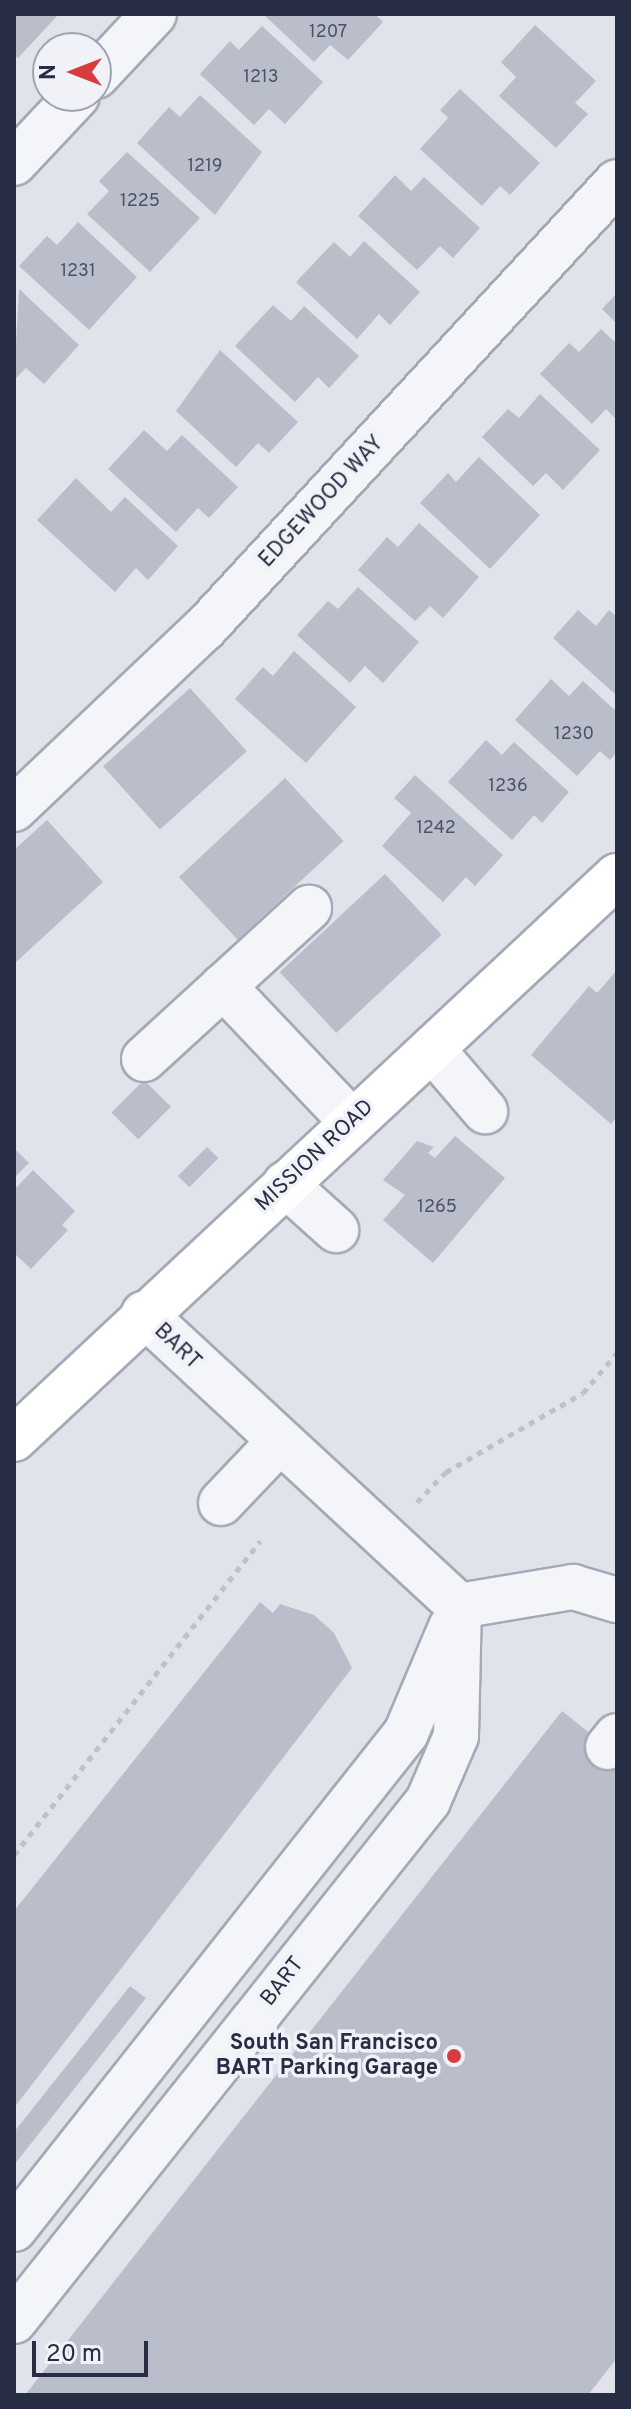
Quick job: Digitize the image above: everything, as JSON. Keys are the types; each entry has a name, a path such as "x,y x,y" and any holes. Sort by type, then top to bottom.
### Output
{"main road":[{"name":"MISSION ROAD","path":"14,1439 144,1314 617,876"}],"street":[{"path":"112,59 154,14"},
{"path":"15,160 62,112"},
{"name":"EDGEWOOD WAY","path":"14,809 205,628 617,182"},
{"path":"144,1059 309,908"},
{"path":"223,986 352,1122"},
{"path":"432,1049 485,1111"},
{"path":"285,1184 336,1230"},
{"name":"BART","path":"14,2321 428,1801 456,1736 459,1606 278,1443 144,1314"},
{"path":"221,1503 278,1443"},
{"path":"14,2229 406,1733 459,1606 573,1587 617,1600"}],"path":[{"path":"417,1502 446,1472 583,1393 617,1353"},
{"path":"14,1855 260,1541"}],"building":[{"path":"14,14 59,14 42,32 32,32 32,43 18,58 14,55"},
{"path":"263,14 375,14 383,22 348,60 330,45 314,62"},
{"path":"535,25 596,81 575,103 588,114 556,148 499,96 516,77 501,62"},
{"path":"262,26 323,82 285,124 269,109 254,125 200,74 230,41 239,50"},
{"path":"460,89 540,163 510,195 500,186 482,206 420,149 448,118 440,110"},
{"path":"200,95 262,152 215,215 137,143 169,107 180,117"},
{"path":"127,152 200,218 150,272 87,214 109,191 99,181"},
{"path":"395,175 411,191 424,177 480,228 453,258 440,246 417,270 358,216"},
{"path":"78,222 137,277 89,330 19,266 47,236 57,245"},
{"path":"364,241 420,292 390,325 379,314 357,339 296,282 334,242 350,257"},
{"path":"19,289 79,345 44,384 26,368 14,380"},
{"path":"617,293 617,324 602,309"},
{"path":"273,305 291,321 304,306 359,356 329,388 318,377 295,402 235,346"},
{"path":"601,329 617,344 617,420 606,409 592,424 540,374 569,343 579,352"},
{"path":"220,350 298,422 269,453 258,443 236,467 176,411"},
{"path":"540,394 600,450 563,490 546,473 533,486 482,437 508,409 519,418"},
{"path":"144,430 167,451 182,435 238,487 209,518 198,508 176,532 108,469"},
{"path":"479,457 540,515 490,569 420,503 448,473 456,482"},
{"path":"76,478 111,512 125,497 178,546 148,580 136,568 115,592 37,520"},
{"path":"419,523 479,577 443,618 430,606 415,621 358,570 387,537 398,547"},
{"path":"358,587 419,642 383,683 365,666 350,683 297,635 328,601 338,609"},
{"path":"578,610 596,626 609,610 617,617 617,696 553,638"},
{"path":"294,651 356,707 306,763 235,699 263,667 273,676"},
{"path":"551,679 569,696 583,681 617,712 617,752 610,760 600,751 577,776 515,720"},
{"path":"190,688 247,751 160,829 103,766"},
{"path":"486,740 502,755 514,742 569,792 542,823 534,815 512,840 448,782"},
{"path":"415,775 503,855 475,886 466,877 443,902 382,846 411,813 394,798"},
{"path":"285,778 344,841 238,940 179,877"},
{"path":"47,820 103,882 14,964 14,850"},
{"path":"385,874 442,935 336,1033 280,972"},
{"path":"617,970 617,1116 611,1124 531,1055 589,986 597,993"},
{"path":"144,1080 171,1107 138,1139 111,1113"},
{"path":"455,1136 505,1178 433,1263 383,1220 405,1195 383,1180 417,1141 434,1147 428,1153 435,1158"},
{"path":"207,1147 218,1158 189,1187 178,1176"},
{"path":"14,1148 29,1163 14,1178"},
{"path":"33,1170 75,1211 62,1225 68,1230 31,1269 14,1253 14,1190"},
{"path":"260,1602 273,1613 280,1604 314,1615 334,1633 352,1668 14,2108 14,1911"},
{"name":"South San Francisco BART Parking Garage","path":"562,1711 617,1755 617,2358 588,2395 25,2395"},
{"path":"130,1986 146,1998 14,2165 14,2132"}],"place":[{"name":"South San Francisco BART Parking Garage","path":"454,2056"}]}
